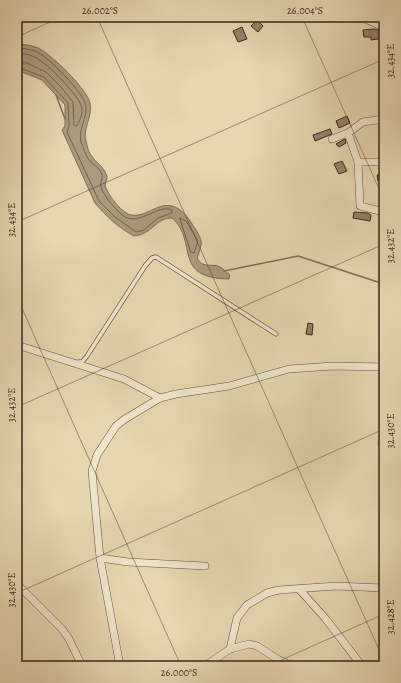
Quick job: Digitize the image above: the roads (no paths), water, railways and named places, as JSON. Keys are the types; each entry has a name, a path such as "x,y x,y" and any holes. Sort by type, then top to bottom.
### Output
{"street":[{"path":"361,17 384,26"},
{"path":"332,139 348,133 363,122 384,118"},
{"path":"348,133 358,162 360,206 384,212"},
{"path":"358,162 384,162"},
{"path":"17,345 124,379 160,398"},
{"path":"119,666 100,558 92,471 96,455 116,426 124,419 160,398 184,392 250,381 289,370 333,366 384,366"},
{"path":"100,558 205,566"},
{"path":"17,584 62,629 69,639 82,666"},
{"path":"230,649 237,618 246,605 258,597 272,592 336,586 384,588"},
{"path":"299,589 325,618 362,666"},
{"path":"205,666 230,649 249,644 257,646 279,660 292,666"}],"lane":[{"path":"73,362 82,362 87,356 145,266 152,258 156,257 276,334"}],"water":[{"path":"17,43 36,47 51,57 68,72 87,97 91,108 85,132 87,145 89,152 105,171 107,177 105,186 117,205 124,212 136,215 144,214 167,205 175,207 184,214 199,236 201,245 197,258 199,261 206,265 215,265 220,267 230,275 229,279 211,277 199,272 193,266 180,227 172,218 162,220 145,233 134,236 108,217 99,208 95,203 62,130 65,126 65,105 42,80 17,70"}],"waterway":[{"path":"56,95 65,119"},
{"path":"224,271 298,256 384,284"}]}
